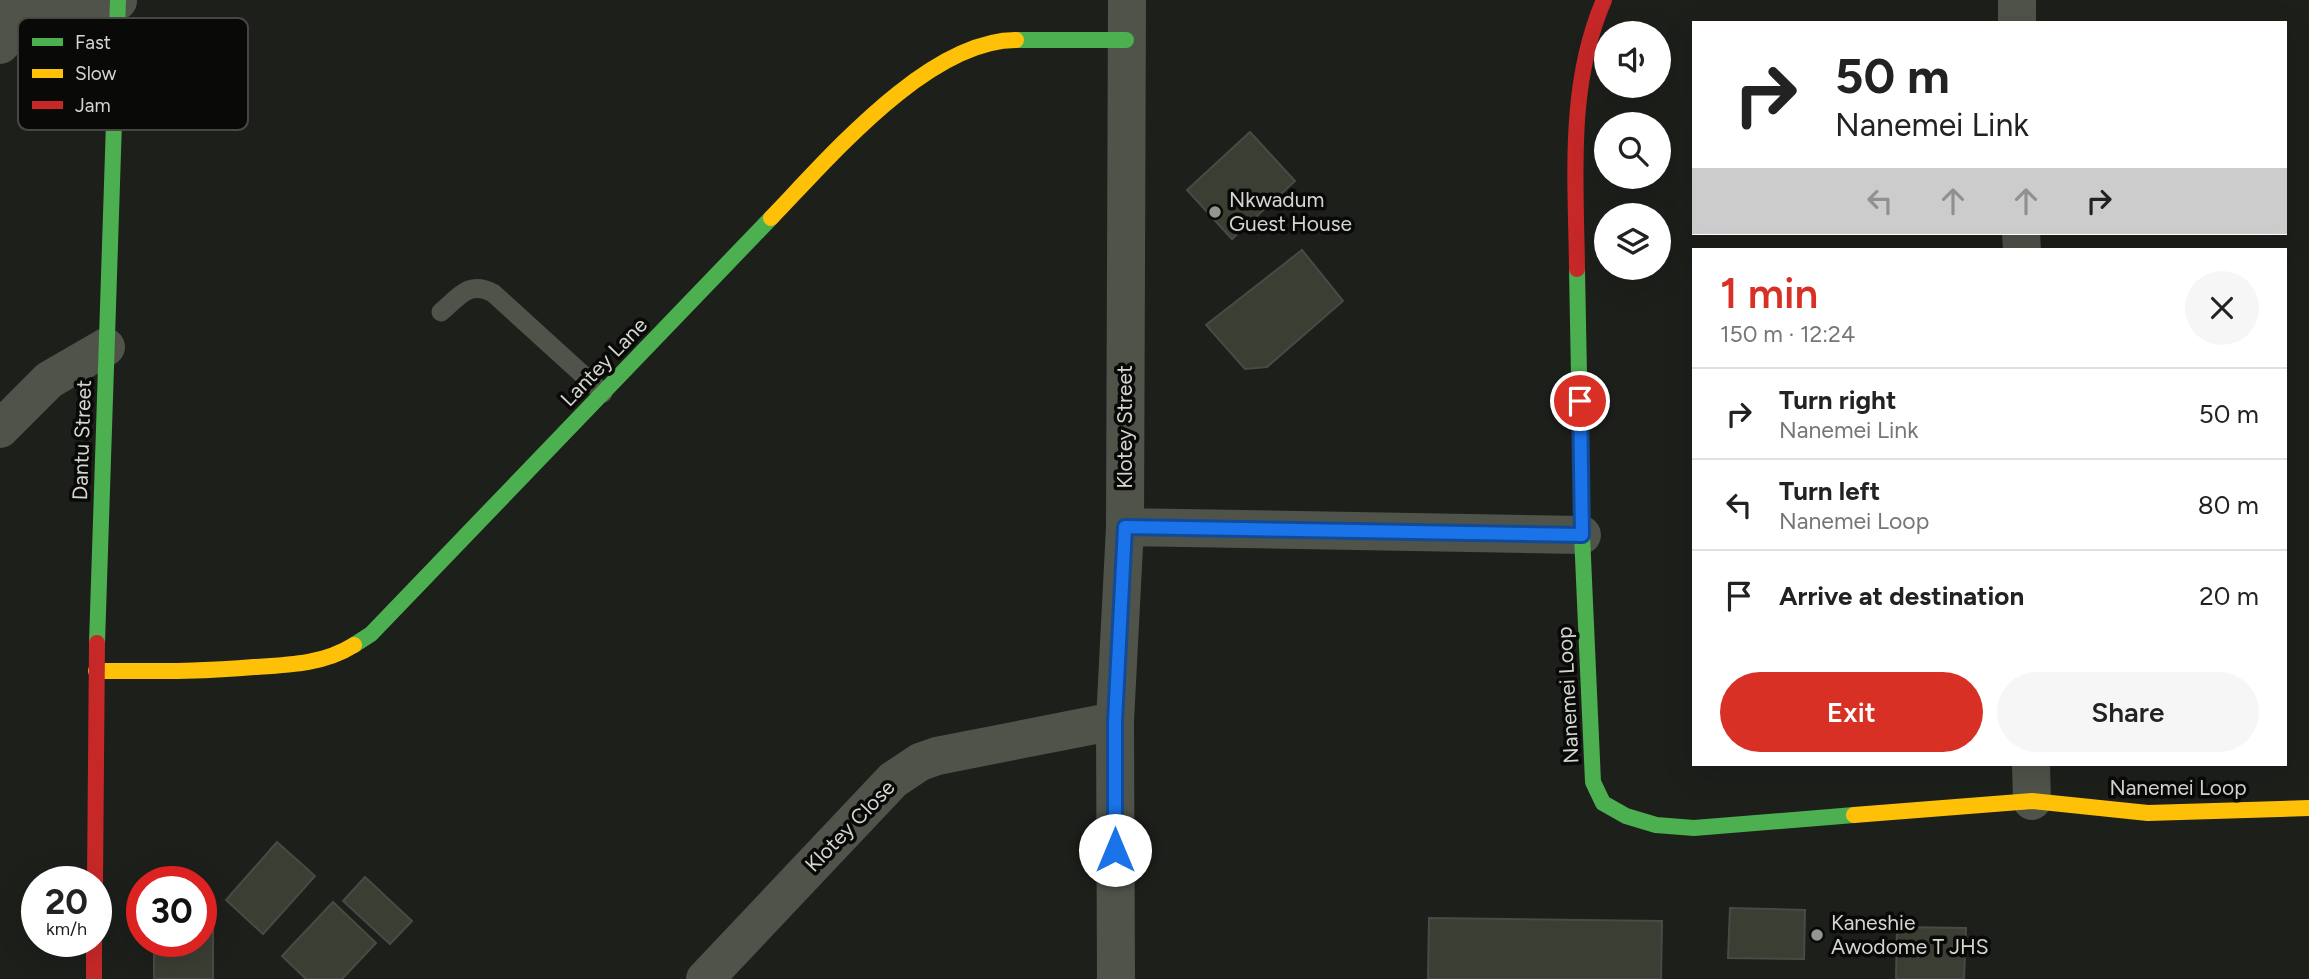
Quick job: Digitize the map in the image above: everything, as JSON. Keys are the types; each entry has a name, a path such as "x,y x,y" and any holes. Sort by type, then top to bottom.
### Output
{"street":[{"name":"Klotey Street","path":"1116,979 1115,721 1125,527 1126,0"},
{"name":"Nanemei Loop","path":"1604,0 1582,75 1575,133 1582,535 1590,746 1593,782 1603,803 1626,816 1646,822 1694,828 2032,783 2148,813 2309,808"},
{"path":"2017,0 2017,21"},
{"path":"26,18 118,1"},
{"name":"Lantey Lane","path":"96,671 249,668 317,661 343,652 371,634 844,143 915,79 977,45 998,40 1126,40"},
{"name":"Dantu Street","path":"94,866 96,671 114,130"},
{"path":"0,429 49,380 107,347"},
{"path":"1125,527 1582,535"},
{"name":"Klotey Close","path":"705,979 893,780 906,771 937,756 1115,721"},
{"path":"94,957 94,979"}],"lane":[{"path":"441,312 468,289 481,287 493,293 603,393"}],"building":[{"path":"1250,132 1295,181 1232,239 1187,190"},
{"path":"1302,250 1343,301 1267,367 1245,369 1206,325"},
{"path":"277,842 315,876 263,934 226,900"},
{"path":"365,877 412,921 390,944 343,901"},
{"path":"333,902 376,943 342,979 306,979 282,956"},
{"path":"1730,908 1805,910 1804,959 1728,958"},
{"path":"1429,918 1662,921 1661,979 1428,979"},
{"path":"1897,927 1966,928 1964,979 1896,979"},
{"path":"154,957 213,957 213,979 154,979"}],"traffic: fast":[{"path":"117,18 118,0"},
{"path":"1016,40 1126,40"},
{"path":"97,643 114,130"},
{"path":"354,645 371,634 771,218"},
{"path":"1577,269 1582,535 1593,782 1603,803 1626,816 1656,825 1694,828 1854,815"}],"traffic: slow":[{"path":"771,218 851,135 882,106 915,81 949,59 983,45 1016,40"},
{"path":"96,671 234,669 293,664 331,656 354,645"},
{"path":"1854,815 2032,801 2148,813 2309,808"}],"traffic: jam":[{"path":"1577,269 1575,167 1579,99 1592,32 1604,0"},
{"path":"95,866 97,643"},
{"path":"94,957 94,979"}],"place":[{"name":"Nkwadum Guest House","path":"1215,212"},
{"name":"Kaneshie Awodome T JHS","path":"1817,935"}],"route":[{"path":"1115,850 1115,721 1125,527 1582,535 1580,401"}]}
